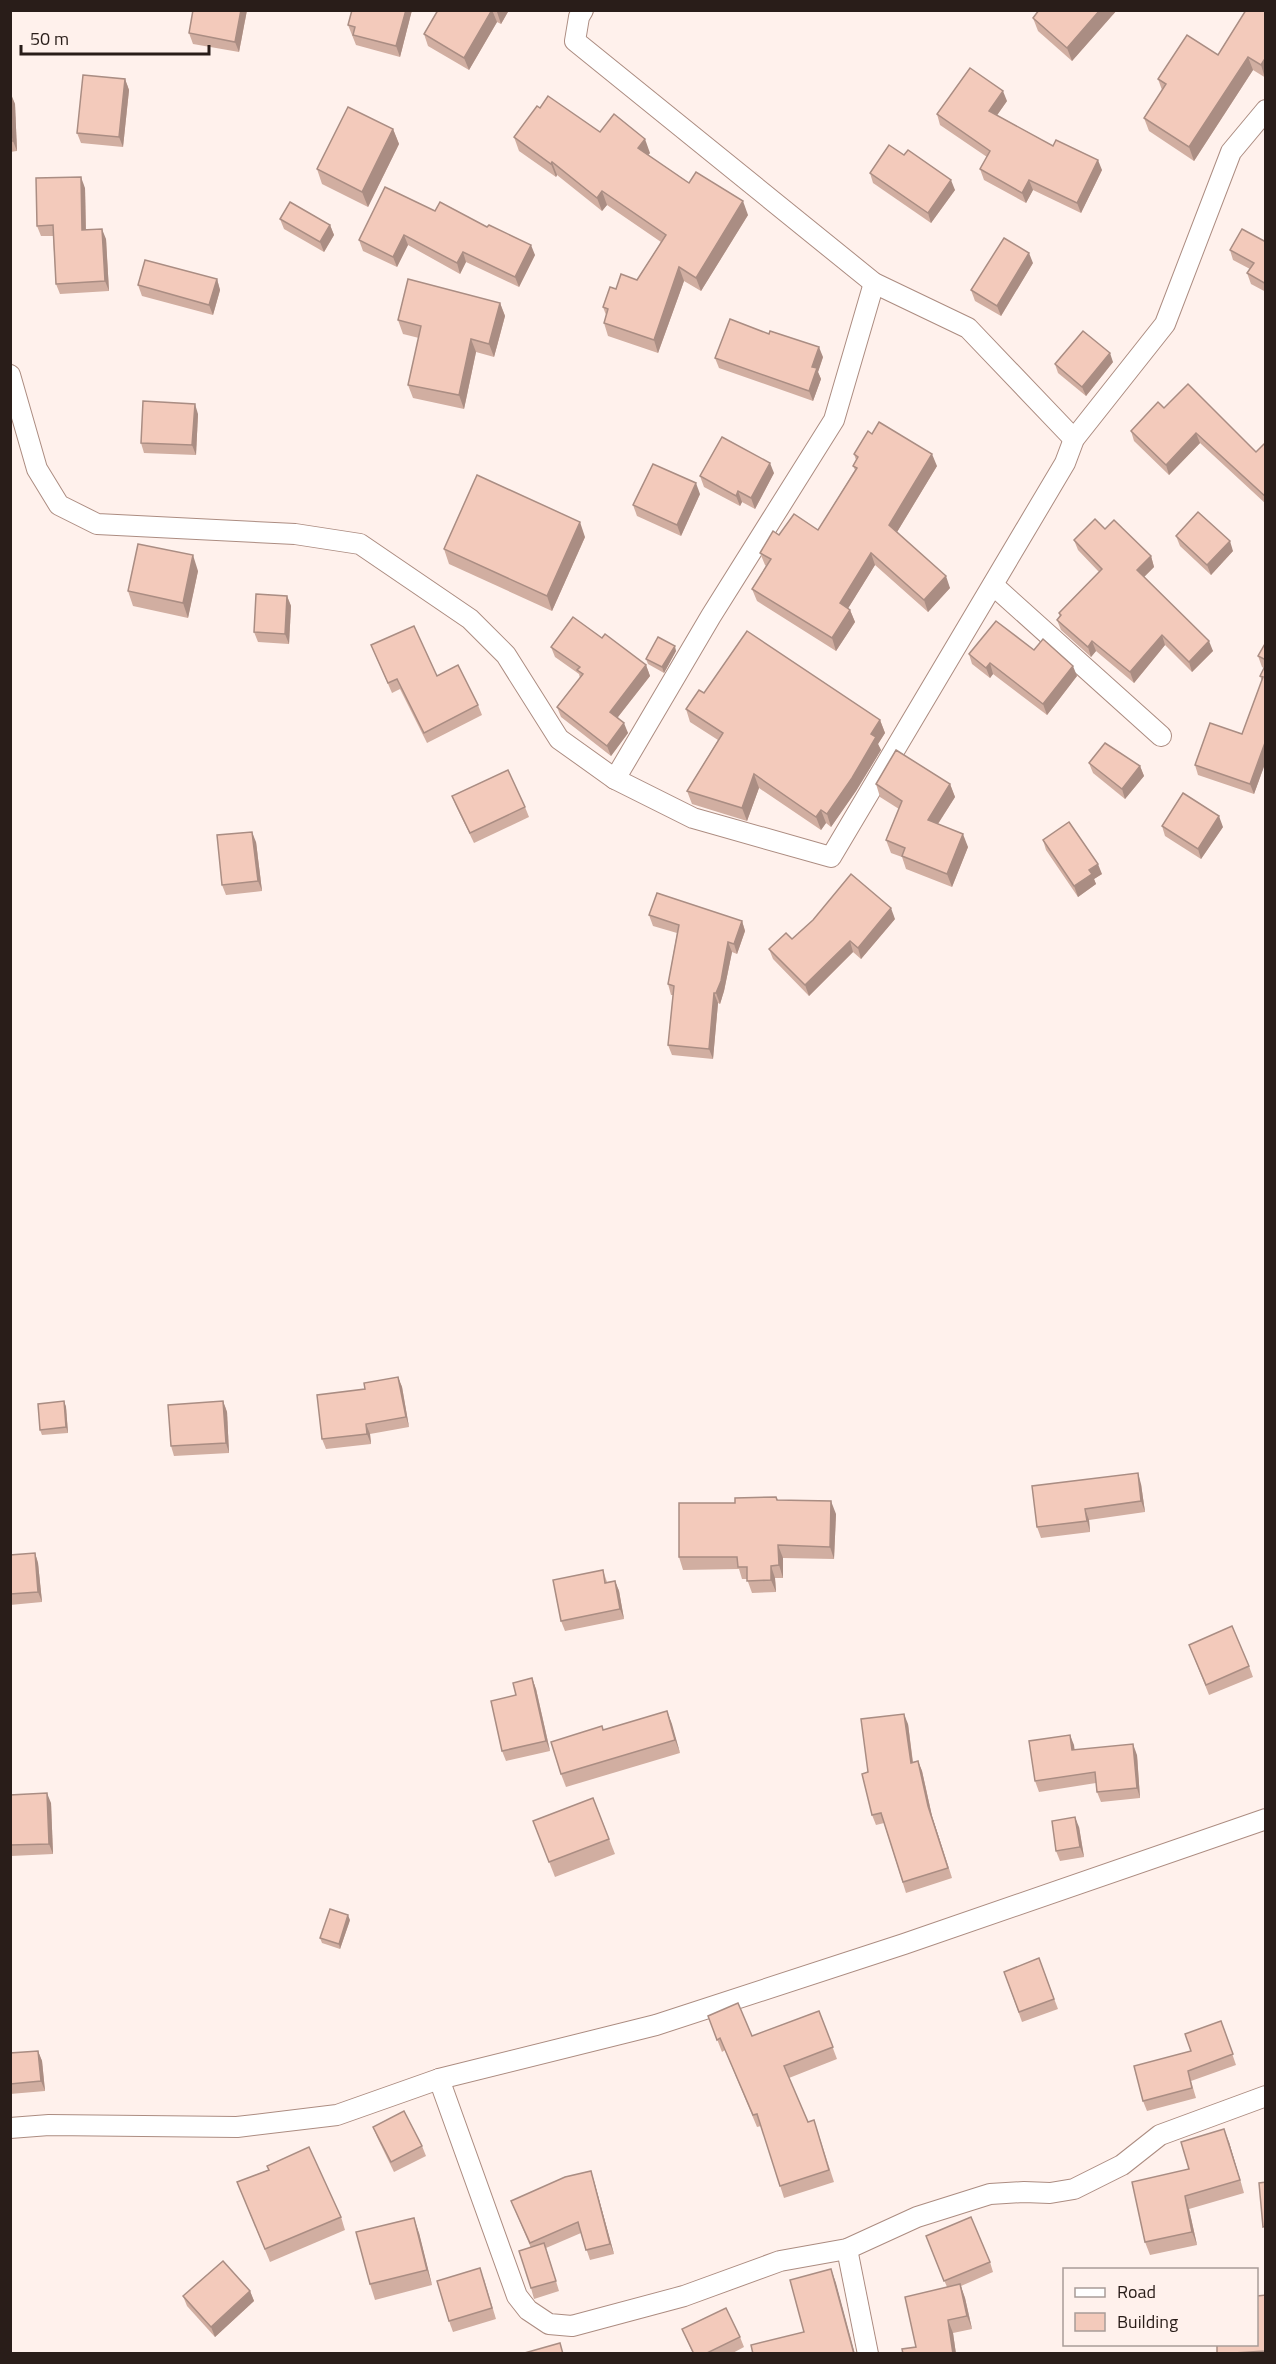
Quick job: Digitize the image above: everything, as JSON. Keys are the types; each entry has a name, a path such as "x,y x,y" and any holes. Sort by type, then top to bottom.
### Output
{"street":[{"path":"583,10 579,17 575,40 874,283 968,328 1074,439"},
{"path":"10,375 37,469 59,505 97,524 295,534 360,544 470,619 506,655 559,739 615,779 693,818 831,857 1065,463 1074,439 1165,324 1231,152 1266,110"},
{"path":"615,779 711,616 834,420 874,283"},
{"path":"993,585 1161,736"},
{"path":"10,2128 249,2126 337,2115 439,2079 656,2025 904,1944 1266,1819"},
{"path":"439,2079 517,2296 528,2310 549,2324 572,2326 684,2296 780,2261 847,2249 917,2217 990,2194 1050,2193 1074,2190 1122,2165 1160,2135 1266,2096"},
{"path":"847,2249 868,2354"}],"building":[{"path":"193,10 241,10 235,42 189,33"},
{"path":"352,10 406,10 396,46 353,35 355,27 348,25"},
{"path":"438,10 492,10 464,58 424,34"},
{"path":"1039,10 1100,10 1067,48 1033,18"},
{"path":"1246,10 1266,10 1266,57 1261,65 1248,57 1189,147 1144,118 1166,84 1158,79 1187,35 1218,55"},
{"path":"970,68 1003,91 989,111 1053,146 1056,140 1098,160 1077,203 1029,180 1022,193 980,169 990,151 937,114"},
{"path":"83,75 125,79 119,137 77,133"},
{"path":"10,94 13,141 10,141"},
{"path":"548,96 600,132 614,114 645,139 638,148 689,183 696,172 743,201 696,278 679,267 654,340 604,323 608,309 603,307 610,287 616,289 621,274 637,280 666,235 602,191 597,198 552,162 551,164 514,137 537,106 540,108"},
{"path":"348,107 393,129 362,192 317,169"},
{"path":"889,145 904,155 908,150 951,180 928,213 870,173"},
{"path":"81,177 82,230 102,229 105,281 56,284 53,225 37,226 36,178"},
{"path":"385,187 435,211 440,202 487,227 489,225 531,245 515,277 463,252 457,263 404,235 393,257 359,240"},
{"path":"290,202 330,225 320,242 280,219"},
{"path":"1242,229 1266,242 1266,284 1247,273 1254,263 1230,250"},
{"path":"1004,238 1029,253 997,306 971,290"},
{"path":"145,260 217,279 209,305 138,285"},
{"path":"408,279 500,303 489,344 471,339 459,395 408,385 421,326 398,320"},
{"path":"730,319 769,334 770,331 819,347 812,367 817,368 809,391 715,358"},
{"path":"1083,331 1110,353 1082,387 1055,364"},
{"path":"1188,384 1256,452 1266,442 1266,497 1196,433 1166,465 1131,431 1158,402 1164,408"},
{"path":"143,401 195,404 192,445 141,443"},
{"path":"879,422 932,454 889,525 946,576 924,600 871,553 840,603 850,610 832,638 752,589 771,559 760,553 773,531 779,535 794,514 818,530 857,468 853,466 858,457 854,454 868,431 872,434"},
{"path":"722,437 770,463 751,498 738,491 736,496 700,476"},
{"path":"653,464 696,483 677,525 633,505"},
{"path":"477,475 580,522 547,596 444,549"},
{"path":"1198,512 1230,541 1207,565 1176,536"},
{"path":"1095,519 1105,529 1114,520 1151,556 1137,570 1209,641 1189,662 1162,635 1130,672 1092,641 1088,647 1057,620 1061,615 1059,613 1102,569 1074,540"},
{"path":"138,544 193,555 183,603 128,591"},
{"path":"256,594 287,596 285,634 254,632"},
{"path":"573,617 602,638 605,634 646,665 610,712 624,723 607,746 557,707 583,674 577,670 580,667 551,647"},
{"path":"996,621 1034,650 1043,639 1073,666 1043,704 990,663 986,668 969,654"},
{"path":"414,626 437,676 458,665 478,705 424,733 397,679 388,683 371,645"},
{"path":"747,631 880,720 871,734 876,737 827,814 821,810 816,817 754,774 742,808 687,791 723,733 686,709 699,690 704,693"},
{"path":"658,637 675,646 662,667 646,659"},
{"path":"1266,642 1266,660 1258,656"},
{"path":"1266,664 1266,740 1250,784 1195,765 1210,723 1242,734"},
{"path":"1105,743 1140,766 1122,789 1089,763"},
{"path":"896,750 950,784 928,820 963,834 947,874 902,856 905,848 886,840 902,801 876,784"},
{"path":"508,770 525,807 470,833 452,796"},
{"path":"1183,793 1219,816 1198,849 1162,826"},
{"path":"1069,822 1098,864 1089,870 1092,874 1074,886 1043,840"},
{"path":"252,832 258,881 222,885 217,835"},
{"path":"851,874 891,908 858,948 850,941 805,985 769,949 786,933 792,939 813,920"},
{"path":"657,893 742,921 734,944 728,942 721,981 714,993 709,1049 668,1045 674,986 668,984 679,925 649,915"},
{"path":"398,1377 406,1417 366,1424 367,1434 322,1439 317,1395 365,1389 364,1383"},
{"path":"64,1401 66,1427 40,1430 38,1404"},
{"path":"223,1401 226,1443 171,1446 168,1405"},
{"path":"1138,1473 1141,1501 1085,1509 1087,1521 1037,1527 1032,1486"},
{"path":"776,1497 777,1500 831,1501 830,1547 778,1545 779,1565 771,1566 771,1580 747,1581 747,1567 738,1567 737,1557 679,1557 679,1503 735,1503 735,1498"},
{"path":"35,1553 38,1592 10,1594 10,1555"},
{"path":"603,1570 605,1583 615,1581 620,1609 561,1621 553,1580"},
{"path":"1232,1626 1249,1666 1206,1685 1189,1645"},
{"path":"532,1678 546,1741 502,1751 491,1701 516,1695 513,1683"},
{"path":"667,1711 675,1740 561,1774 551,1742 602,1726 603,1730"},
{"path":"904,1714 911,1763 918,1761 928,1806 948,1868 903,1882 881,1813 872,1815 862,1774 868,1772 861,1719"},
{"path":"1070,1735 1072,1750 1133,1744 1137,1788 1097,1792 1095,1772 1035,1781 1029,1741"},
{"path":"47,1793 49,1844 10,1845 10,1795"},
{"path":"593,1798 609,1839 549,1862 533,1821"},
{"path":"1075,1817 1080,1847 1056,1851 1052,1821"},
{"path":"330,1909 348,1915 339,1944 320,1938"},
{"path":"1039,1958 1054,1999 1019,2012 1004,1972"},
{"path":"738,2003 752,2036 819,2011 833,2047 784,2066 808,2122 814,2120 829,2170 780,2186 757,2114 753,2115 720,2038 717,2040 708,2016"},
{"path":"1221,2021 1233,2054 1188,2071 1192,2088 1143,2101 1134,2066 1191,2051 1185,2034"},
{"path":"38,2051 41,2081 10,2084 10,2053"},
{"path":"404,2111 422,2146 391,2162 373,2127"},
{"path":"1224,2129 1240,2180 1185,2196 1192,2232 1145,2242 1132,2182 1189,2169 1181,2142"},
{"path":"309,2147 341,2217 265,2249 237,2182 269,2170 267,2166"},
{"path":"591,2171 610,2244 586,2250 578,2222 530,2243 511,2201 565,2177"},
{"path":"1266,2182 1266,2226 1263,2227 1259,2183"},
{"path":"971,2217 990,2262 944,2281 926,2236"},
{"path":"414,2218 427,2270 370,2284 356,2232"},
{"path":"544,2243 556,2281 531,2288 519,2251"},
{"path":"223,2261 250,2291 211,2327 183,2296"},
{"path":"480,2268 492,2308 449,2321 437,2281"},
{"path":"831,2269 854,2354 753,2354 751,2345 804,2332 790,2280"},
{"path":"960,2284 967,2316 948,2320 953,2354 903,2354 902,2349 916,2347 905,2297"},
{"path":"1266,2295 1266,2351 1217,2354 1217,2346 1258,2346 1258,2296"},
{"path":"726,2308 740,2337 705,2354 694,2354 682,2329"},
{"path":"560,2343 563,2354 521,2354"}]}
